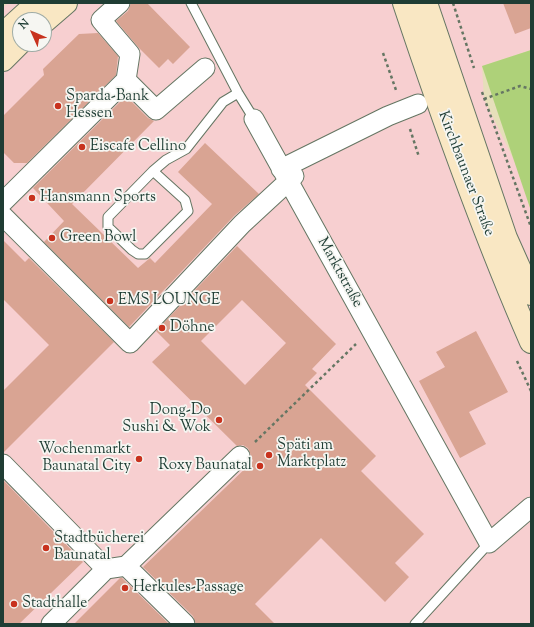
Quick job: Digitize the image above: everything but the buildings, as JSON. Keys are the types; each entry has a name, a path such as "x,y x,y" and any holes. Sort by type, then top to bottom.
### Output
{"street":[{"path":"3,34 37,3"},
{"path":"52,15 66,3"},
{"path":"3,202 126,80 130,54 101,20 120,3"},
{"name":"Kirchbaunaer Straße","path":"404,3 432,86 509,291 531,342"},
{"name":"Kirchbaunaer Straße","path":"426,3 506,238 531,294"},
{"path":"3,60 12,51"},
{"path":"126,80 156,110 205,68"},
{"path":"3,216 130,343 288,176 411,106"},
{"name":"Marktstraße","path":"254,119 288,176 308,218 489,543"},
{"path":"51,624 106,569 126,566 240,456"},
{"path":"3,464 106,569"},
{"path":"489,543 531,507"},
{"path":"126,566 185,624"}],"lane":[{"name":"Marktstraße","path":"190,3 238,93 254,119"},
{"path":"153,171 185,200 188,211 145,254 138,254 108,227 108,217 153,171 166,160 186,149 224,102 238,93"},
{"path":"415,624 489,543"}],"path":[{"path":"453,3 476,74"},
{"path":"383,53 411,106 419,157"},
{"path":"484,98 520,86 531,89"},
{"path":"480,87 531,227"},
{"path":"264,433 370,330"}],"shaded area":[{"path":"8,3 531,3 531,50 482,66 484,99 531,195 531,624 3,624 3,7"}],"green space":[{"path":"531,50 531,208 530,208 482,66"}],"place":[{"name":"Sparda-Bank Hessen","path":"58,106"},
{"name":"Eiscafe Cellino","path":"82,147"},
{"name":"Hansmann Sports","path":"32,198"},
{"name":"Green Bowl","path":"52,238"},
{"name":"EMS LOUNGE","path":"110,301"},
{"name":"Döhne","path":"162,328"},
{"name":"Dong-Do Sushi & Wok","path":"219,420"},
{"name":"Späti am Marktplatz","path":"269,455"},
{"name":"Wochenmarkt Baunatal City","path":"139,459"},
{"name":"Roxy Baunatal","path":"260,466"},
{"name":"Stadtbücherei Baunatal","path":"46,548"},
{"name":"Herkules-Passage","path":"125,588"},
{"name":"Stadthalle","path":"14,604"}]}
